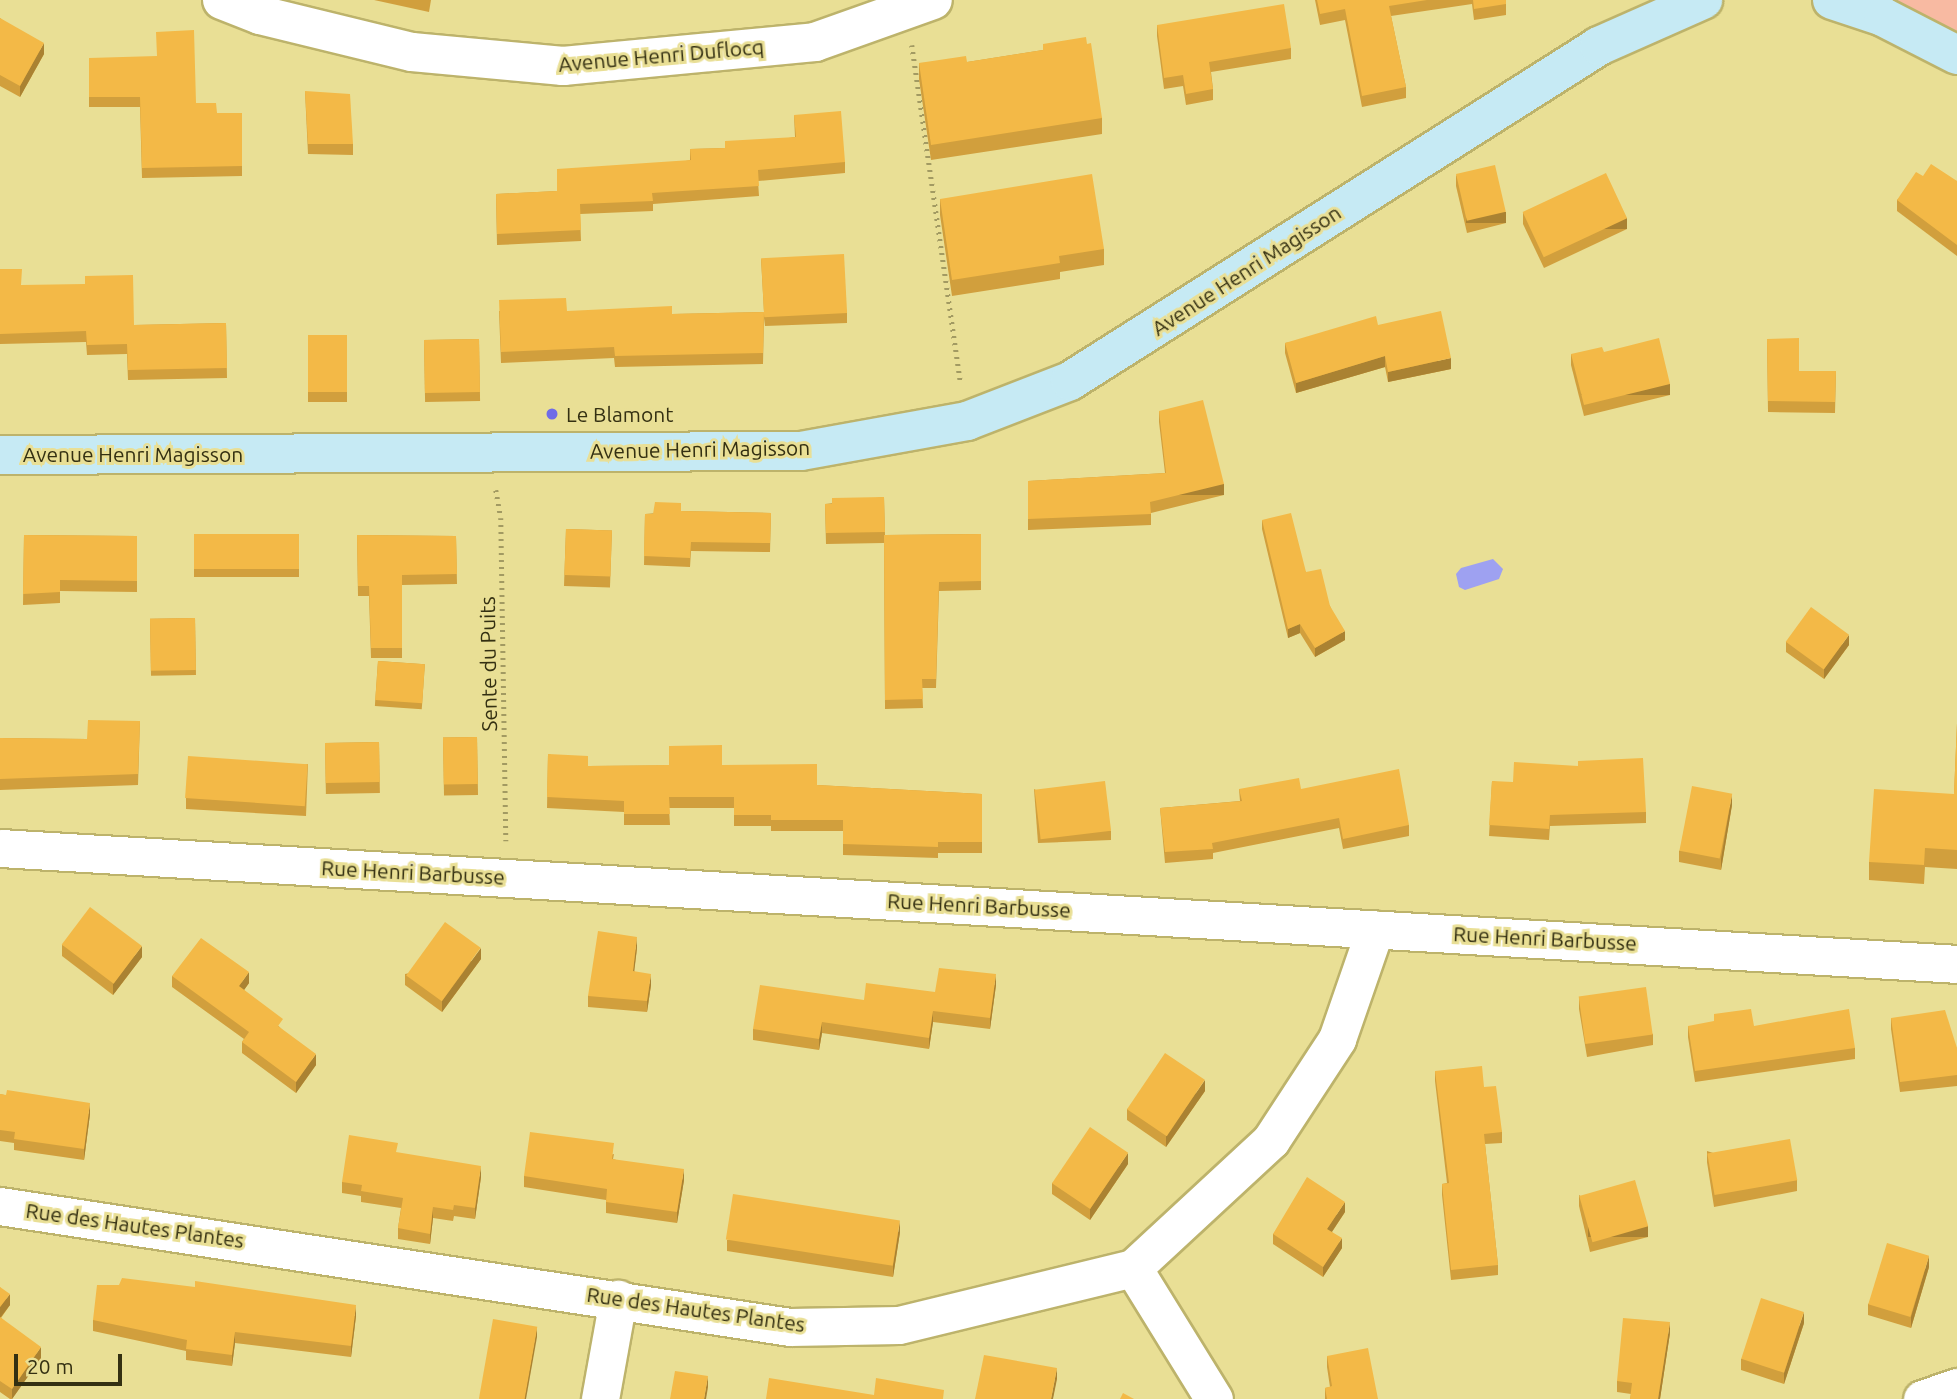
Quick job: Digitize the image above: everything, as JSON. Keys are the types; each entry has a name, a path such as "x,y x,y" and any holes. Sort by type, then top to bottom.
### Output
{"main road":[{"name":"Avenue Henri Magisson","path":"0,455 802,451 967,421 1070,381 1599,46 1703,0"},
{"path":"1832,0 1883,17 1957,55"}],"street":[{"name":"Avenue Henri Duflocq","path":"222,0 260,15 412,52 563,66 815,42 920,5"},
{"name":"Rue Henri Barbusse","path":"0,848 1957,964"},
{"name":"Rue des Hautes Plantes","path":"0,1206 790,1327 899,1325 1133,1268 1271,1140 1337,1039 1375,929"},
{"path":"1133,1268 1214,1399"},
{"path":"600,1399 618,1299"},
{"path":"1922,1399 1957,1387"}],"path":[{"path":"920,5 967,421"},
{"name":"Sente du Puits","path":"490,451 501,518 506,877"}],"shaded area":[{"path":"1891,0 1957,0 1957,37"}],"water":[{"path":"1493,559 1503,569 1499,579 1465,590 1459,587 1456,574 1461,568"}],"building":[{"path":"1317,0 1427,0 1389,6 1406,87 1362,96 1345,9 1320,14"},
{"path":"1473,0 1506,0 1506,4 1474,9"},
{"path":"1284,4 1291,48 1209,62 1213,89 1186,94 1183,75 1164,78 1157,25"},
{"path":"0,18 44,43 20,86 0,75"},
{"path":"194,30 196,103 216,103 217,113 242,113 242,166 142,168 140,97 89,97 89,58 157,56 156,32"},
{"path":"1086,37 1087,44 1091,43 1102,118 931,145 919,63 966,56 967,62 1043,50 1043,44"},
{"path":"305,91 350,94 353,144 308,144"},
{"path":"841,111 845,162 758,170 759,186 652,193 653,201 580,204 581,230 497,234 496,194 557,191 557,169 691,160 690,149 725,148 725,141 796,137 794,115"},
{"path":"1931,164 1957,181 1957,245 1897,200 1916,172 1923,176"},
{"path":"1495,165 1506,212 1467,221 1456,174"},
{"path":"1606,173 1627,218 1544,257 1523,212"},
{"path":"1092,174 1104,249 1059,256 1060,263 952,280 940,199"},
{"path":"844,254 847,313 764,317 761,258"},
{"path":"0,269 22,269 21,285 85,284 85,276 133,275 134,325 226,323 227,368 128,370 127,344 87,345 86,331 0,334"},
{"path":"566,298 567,311 672,306 672,314 764,312 763,353 615,356 614,347 501,352 499,300"},
{"path":"1441,311 1451,358 1388,372 1385,356 1296,383 1285,343 1376,316 1378,325"},
{"path":"308,335 347,335 347,392 308,392"},
{"path":"1659,338 1670,384 1584,405 1571,354 1602,347 1604,352"},
{"path":"1799,338 1799,371 1836,371 1835,402 1768,401 1767,339"},
{"path":"479,339 480,392 425,393 424,340"},
{"path":"1203,400 1224,484 1150,502 1151,514 1028,519 1028,481 1166,473 1159,411"},
{"path":"884,497 885,532 826,533 825,504 832,504 832,498"},
{"path":"655,502 681,503 681,511 771,513 770,543 691,542 690,558 644,556 645,514 653,514"},
{"path":"1291,513 1306,572 1321,569 1330,606 1345,631 1315,648 1300,624 1288,629 1262,520"},
{"path":"566,529 612,531 610,577 564,575"},
{"path":"194,534 299,534 299,569 194,569"},
{"path":"981,534 981,581 939,582 936,679 922,679 923,699 885,700 884,535"},
{"path":"24,535 137,536 137,581 60,580 60,592 23,594"},
{"path":"357,535 456,536 457,574 402,575 402,648 371,648 369,586 358,586"},
{"path":"1811,607 1849,635 1824,669 1786,642"},
{"path":"195,618 196,670 151,671 150,619"},
{"path":"378,661 425,664 422,703 375,700"},
{"path":"88,720 140,721 138,774 0,779 0,738 87,739"},
{"path":"1957,723 1957,850 1925,848 1924,865 1869,862 1874,789 1954,794"},
{"path":"477,737 478,784 444,785 443,738"},
{"path":"379,742 380,782 326,783 325,743"},
{"path":"722,745 722,765 817,764 817,785 982,794 982,842 938,842 938,847 843,844 843,820 771,820 771,815 734,815 734,797 669,797 670,814 624,814 624,801 547,797 548,754 588,756 588,766 669,765 669,746"},
{"path":"188,756 308,764 305,806 185,798"},
{"path":"1643,758 1646,812 1550,815 1549,829 1489,825 1492,781 1513,782 1514,762 1578,766 1578,761"},
{"path":"1399,769 1409,825 1343,839 1339,818 1212,843 1213,849 1165,852 1160,808 1242,801 1239,789 1299,778 1301,789"},
{"path":"1105,781 1111,831 1041,839 1035,790"},
{"path":"1692,786 1732,794 1720,859 1679,851"},
{"path":"90,907 142,946 114,984 62,945"},
{"path":"445,922 481,948 442,1001 406,975"},
{"path":"598,931 637,937 633,971 651,974 647,1001 588,996"},
{"path":"201,938 249,972 239,986 283,1019 278,1026 316,1054 296,1082 242,1042 249,1032 172,976"},
{"path":"939,968 996,974 990,1018 933,1011 929,1038 822,1022 819,1039 753,1029 760,985 864,1000 866,983 935,992"},
{"path":"1646,987 1653,1035 1585,1044 1579,996"},
{"path":"1751,1009 1754,1026 1849,1009 1855,1048 1695,1071 1688,1026 1714,1021 1714,1014"},
{"path":"1945,1010 1957,1048 1957,1075 1900,1082 1891,1018"},
{"path":"1165,1053 1205,1080 1167,1136 1127,1109"},
{"path":"1482,1066 1484,1087 1496,1086 1502,1132 1484,1134 1498,1265 1451,1270 1442,1184 1449,1183 1435,1071"},
{"path":"7,1090 90,1103 84,1149 14,1139 15,1132 0,1130 0,1094 6,1095"},
{"path":"1090,1127 1128,1153 1090,1209 1052,1183"},
{"path":"530,1132 614,1143 612,1159 684,1169 677,1212 606,1202 607,1189 524,1176"},
{"path":"349,1135 398,1143 396,1152 481,1166 475,1208 454,1205 453,1210 433,1207 430,1234 398,1228 403,1198 361,1191 362,1185 342,1182"},
{"path":"1790,1139 1797,1180 1715,1195 1707,1154"},
{"path":"1307,1177 1345,1202 1327,1229 1342,1238 1323,1267 1273,1234"},
{"path":"1635,1180 1648,1226 1592,1242 1579,1196"},
{"path":"733,1194 900,1220 893,1266 726,1239"},
{"path":"1887,1243 1929,1256 1910,1317 1868,1304"},
{"path":"122,1278 195,1287 195,1281 356,1305 351,1346 235,1332 232,1355 186,1349 187,1340 93,1320 97,1285 119,1285"},
{"path":"0,1287 10,1294 0,1307"},
{"path":"1761,1298 1804,1312 1784,1373 1741,1359"},
{"path":"0,1317 41,1347 12,1389 0,1381"},
{"path":"1623,1318 1670,1322 1658,1399 1630,1399 1632,1383 1617,1381"},
{"path":"493,1319 537,1327 525,1399 479,1399"},
{"path":"1368,1348 1378,1399 1327,1399 1325,1388 1332,1386 1327,1356"},
{"path":"984,1355 1057,1368 1051,1399 975,1399"},
{"path":"675,1371 708,1376 704,1399 670,1399"},
{"path":"769,1378 874,1395 876,1378 944,1390 943,1399 766,1399"},
{"path":"1123,1393 1134,1399 1120,1399"}],"place":[{"name":"Le Blamont","path":"552,414"}]}
